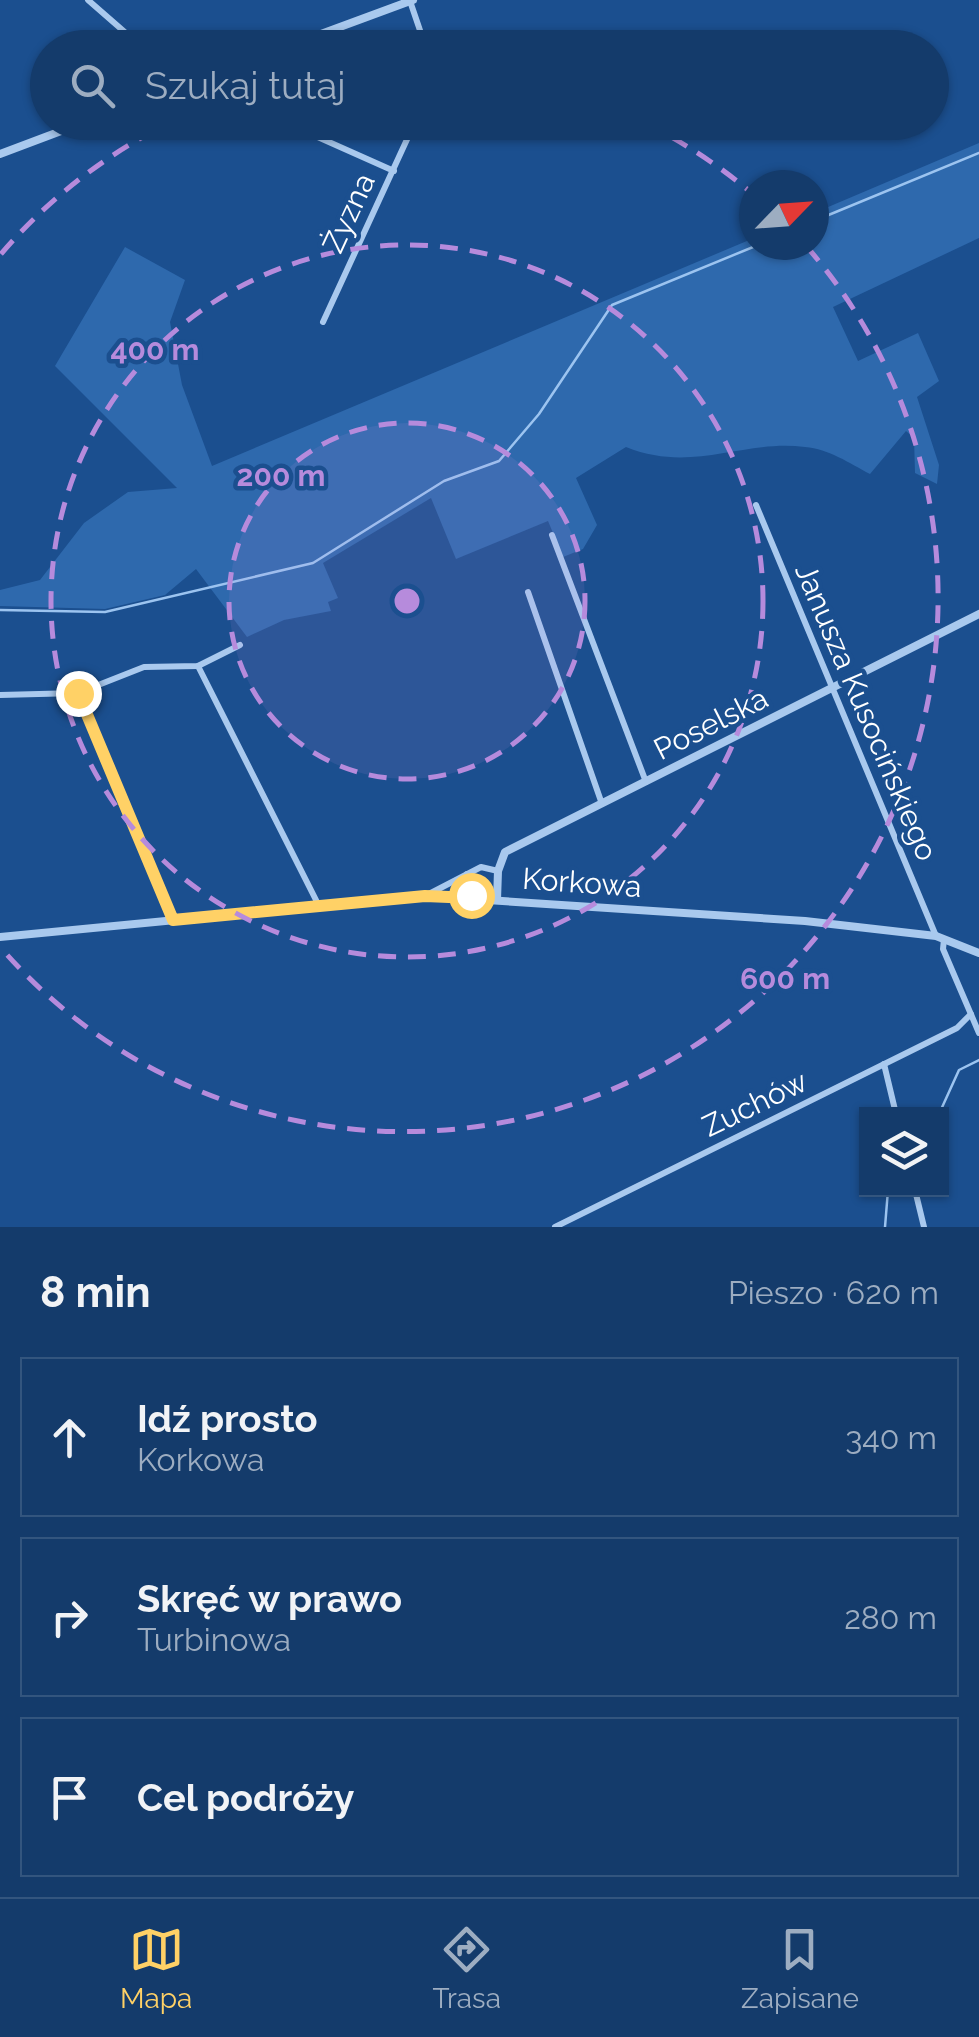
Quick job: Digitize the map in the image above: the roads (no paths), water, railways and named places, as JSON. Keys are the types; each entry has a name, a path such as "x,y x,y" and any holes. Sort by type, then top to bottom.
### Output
{"street":[{"path":"88,0 122,30"},
{"path":"331,30 412,0 421,30"},
{"path":"0,154 37,140"},
{"path":"324,140 394,171"},
{"name":"Żyzna","path":"323,322 408,140"},
{"name":"Janusza Kusocińskiego","path":"756,505 979,1034"},
{"path":"552,534 646,782"},
{"path":"528,592 602,804"},
{"name":"Poselska","path":"498,871 505,852 979,614"},
{"path":"0,696 78,693 144,667 198,666 240,645"},
{"path":"198,666 319,906"},
{"path":"78,693 173,920"},
{"path":"425,896 486,866 498,871 497,900"},
{"path":"467,873 473,898"},
{"name":"Korkowa","path":"0,936 425,896 805,920 940,938 979,953"},
{"name":"Zuchów","path":"555,1227 957,1028 971,1014"},
{"path":"884,1064 894,1107"},
{"path":"917,1197 924,1227"}],"waterway":[{"path":"829,215 979,153"},
{"path":"0,610 105,612 313,563 444,481 499,461 539,414 612,305 739,253"},
{"path":"942,1107 959,1070 979,1060"},
{"path":"885,1227 887,1197"}]}
